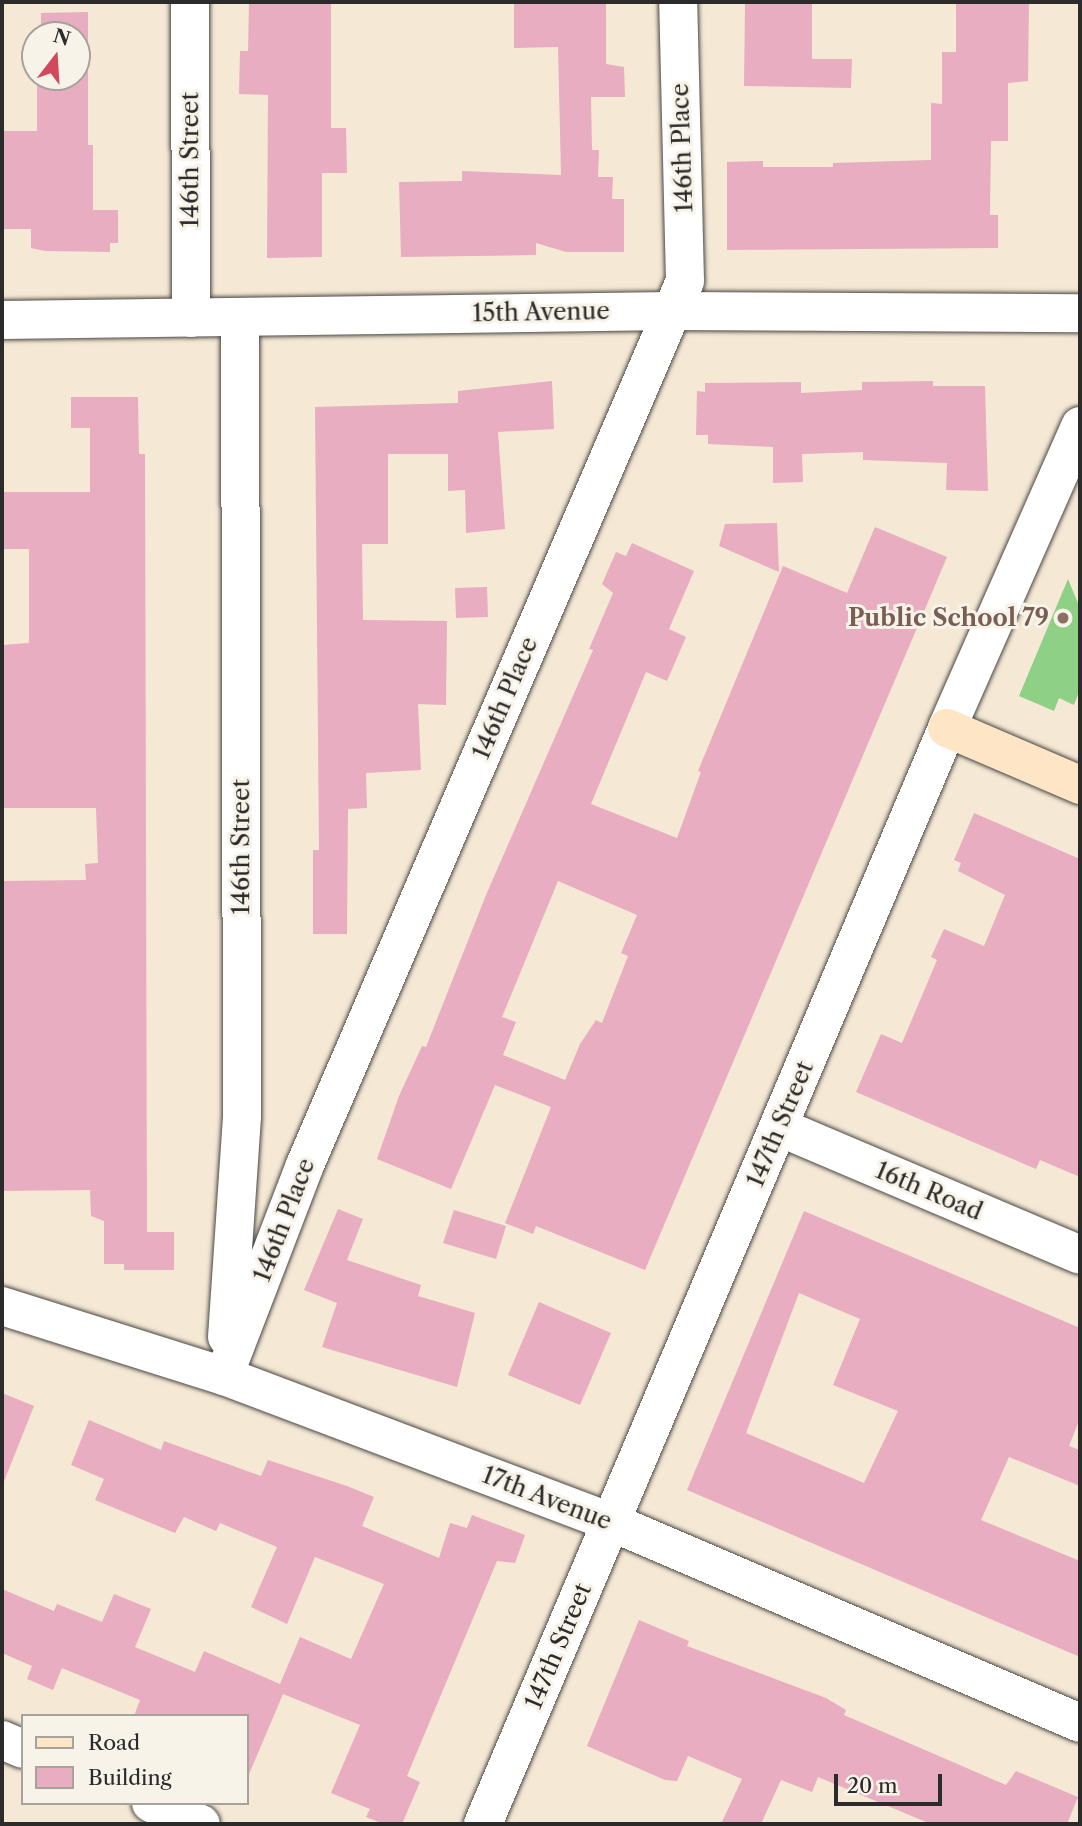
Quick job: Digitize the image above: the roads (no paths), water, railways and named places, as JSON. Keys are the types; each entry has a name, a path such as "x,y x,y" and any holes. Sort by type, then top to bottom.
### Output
{"street":[{"name":"146th Street","path":"190,2 191,318"},
{"name":"146th Place","path":"224,1376 305,1165 685,281 678,2"},
{"name":"15th Avenue","path":"2,320 671,310 1080,313"},
{"name":"146th Street","path":"224,1376 242,1117 240,317"},
{"name":"147th Street","path":"483,1824 947,728 1080,426"},
{"path":"947,728 1080,785"},
{"name":"16th Road","path":"779,1127 1080,1255"},
{"name":"17th Avenue","path":"2,1306 224,1376 611,1522 1080,1723"},
{"path":"2,1740 21,1748"},
{"path":"156,1805 201,1824"}],"place":[{"name":"Public School 79","path":"1063,618"}]}
